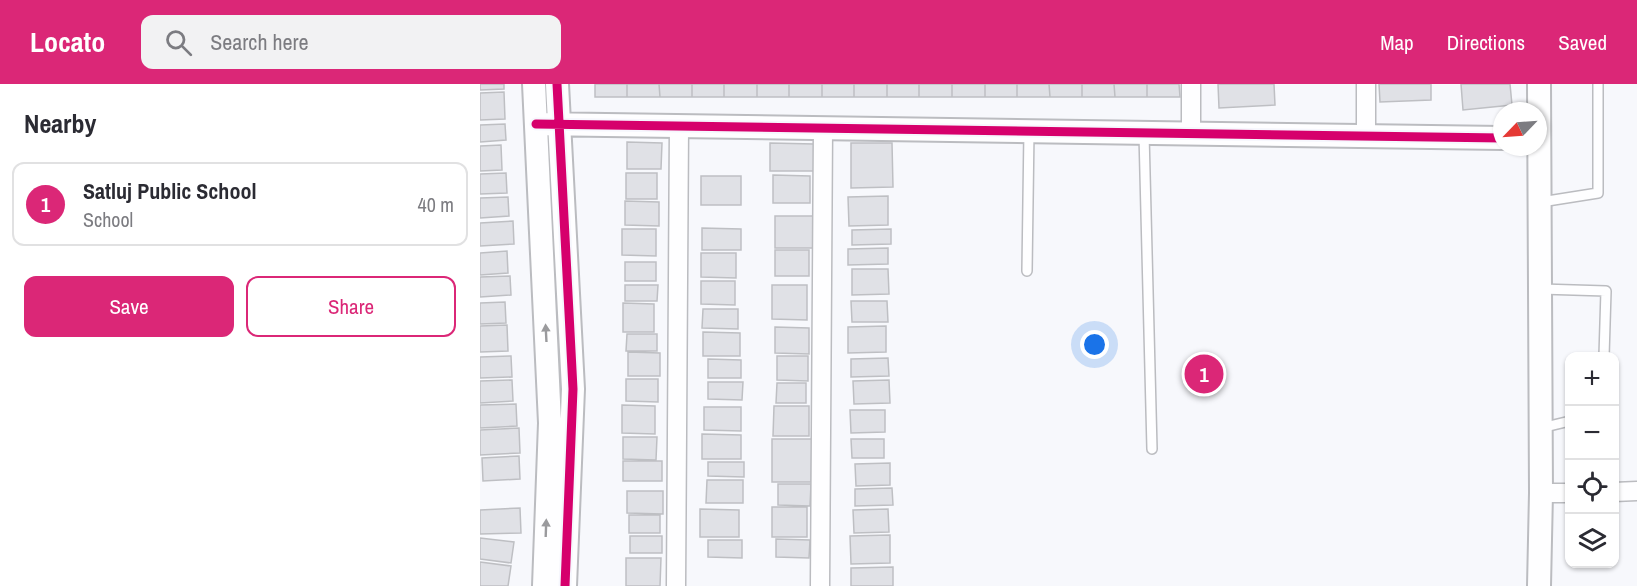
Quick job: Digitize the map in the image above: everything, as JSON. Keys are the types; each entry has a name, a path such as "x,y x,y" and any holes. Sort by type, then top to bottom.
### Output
{"street":[{"path":"534,84 550,423 544,586"},
{"path":"557,84 573,389 565,586"},
{"path":"1191,84 1191,134"},
{"path":"1366,84 1366,137"},
{"path":"1539,84 1539,102"},
{"path":"536,124 1493,138"},
{"path":"676,586 679,126"},
{"path":"820,586 823,128"},
{"path":"1538,156 1541,428 1539,586"},
{"path":"1619,492 1637,491"},
{"path":"1541,494 1565,493"}],"lane":[{"path":"1539,202 1598,193 1598,84"},
{"path":"1027,271 1029,131"},
{"path":"1144,133 1152,449"},
{"path":"1540,289 1606,291 1604,352"},
{"path":"1541,428 1565,422"}],"building":[{"path":"480,84 504,84 504,89 480,90"},
{"path":"595,84 627,84 627,97 595,97"},
{"path":"627,84 659,84 660,97 627,97"},
{"path":"659,84 692,84 692,97 660,97"},
{"path":"692,84 724,84 724,97 692,97"},
{"path":"724,84 757,84 757,97 724,97"},
{"path":"757,84 789,84 789,97 757,97"},
{"path":"789,84 822,84 822,97 789,97"},
{"path":"822,84 854,84 854,97 822,97"},
{"path":"854,84 887,84 887,97 854,97"},
{"path":"887,84 919,84 919,97 887,97"},
{"path":"919,84 952,84 952,97 919,97"},
{"path":"952,84 985,84 985,97 952,97"},
{"path":"985,84 1017,84 1017,97 985,97"},
{"path":"1017,84 1049,84 1050,97 1017,97"},
{"path":"1049,84 1082,84 1082,97 1050,97"},
{"path":"1082,84 1114,84 1115,97 1082,97"},
{"path":"1114,84 1147,84 1147,97 1115,97"},
{"path":"1147,84 1179,84 1180,97 1147,97"},
{"path":"1218,84 1274,84 1275,105 1219,108"},
{"path":"1379,84 1431,84 1431,100 1380,102"},
{"path":"1461,84 1510,84 1512,102 1493,102 1493,107 1463,110"},
{"path":"504,92 505,119 480,120 480,93"},
{"path":"505,124 506,140 480,142 480,125"},
{"path":"627,142 662,143 661,169 627,169"},
{"path":"770,143 814,144 814,171 770,171"},
{"path":"851,143 892,143 893,187 851,188"},
{"path":"501,145 502,170 480,171 480,146"},
{"path":"506,173 507,193 480,194 480,174"},
{"path":"626,173 657,173 657,199 626,199"},
{"path":"773,175 810,176 810,203 773,203"},
{"path":"701,176 741,176 741,205 701,205"},
{"path":"888,196 888,225 849,226 848,197"},
{"path":"508,197 509,216 480,218 480,198"},
{"path":"625,201 659,202 659,226 625,225"},
{"path":"775,216 813,216 813,248 775,248"},
{"path":"513,221 514,244 480,246 480,223"},
{"path":"702,228 741,229 741,250 702,250"},
{"path":"622,229 656,229 656,256 622,255"},
{"path":"891,229 891,244 852,245 852,230"},
{"path":"888,248 888,264 848,265 848,249"},
{"path":"775,250 809,250 809,276 775,276"},
{"path":"507,251 508,273 480,275 480,253"},
{"path":"701,253 736,253 736,278 701,277"},
{"path":"625,262 656,262 656,281 625,281"},
{"path":"852,269 888,269 889,294 852,295"},
{"path":"510,276 511,295 480,297 480,277"},
{"path":"701,281 735,281 735,305 701,304"},
{"path":"625,285 658,285 657,301 625,301"},
{"path":"772,285 807,285 807,320 772,319"},
{"path":"851,301 887,301 888,322 852,322"},
{"path":"505,302 506,323 480,324 480,303"},
{"path":"623,303 654,304 654,332 623,332"},
{"path":"703,309 738,309 738,329 702,328"},
{"path":"507,325 508,351 480,352 480,326"},
{"path":"886,326 886,352 848,353 848,327"},
{"path":"775,327 809,328 809,354 775,353"},
{"path":"703,332 740,333 740,356 703,356"},
{"path":"627,334 657,334 657,351 626,351"},
{"path":"628,352 660,353 660,376 628,376"},
{"path":"511,356 512,377 480,378 480,357"},
{"path":"777,356 808,356 808,381 777,380"},
{"path":"888,358 889,376 851,377 851,359"},
{"path":"708,359 741,360 741,378 708,378"},
{"path":"626,379 658,379 658,402 626,401"},
{"path":"512,380 513,401 480,403 480,381"},
{"path":"889,380 890,403 854,404 853,381"},
{"path":"708,382 743,382 742,400 708,399"},
{"path":"777,383 806,383 806,403 776,403"},
{"path":"516,404 517,426 480,428 480,405"},
{"path":"622,405 655,406 655,434 622,433"},
{"path":"774,406 809,406 809,436 773,436"},
{"path":"704,407 741,407 741,431 704,430"},
{"path":"850,410 885,410 885,432 851,433"},
{"path":"519,428 520,453 480,455 480,430"},
{"path":"702,434 741,435 741,459 702,459"},
{"path":"623,437 657,437 656,460 623,459"},
{"path":"772,439 812,439 811,482 772,482"},
{"path":"851,439 884,439 884,458 852,458"},
{"path":"519,456 520,479 483,481 482,458"},
{"path":"623,461 662,461 662,481 623,481"},
{"path":"708,462 744,462 744,477 708,476"},
{"path":"890,463 890,485 856,486 855,464"},
{"path":"707,480 743,480 743,503 706,503"},
{"path":"778,484 811,484 810,506 778,505"},
{"path":"892,488 893,505 855,506 855,489"},
{"path":"627,491 663,491 663,514 627,513"},
{"path":"772,507 807,507 807,537 772,537"},
{"path":"520,508 521,533 480,534 480,510"},
{"path":"700,509 739,510 739,537 700,537"},
{"path":"888,509 889,532 854,533 853,510"},
{"path":"629,515 660,515 660,533 629,533"},
{"path":"890,535 890,563 851,564 850,536"},
{"path":"630,536 662,536 662,553 630,553"},
{"path":"480,538 514,542 511,563 480,559"},
{"path":"776,539 810,540 809,558 776,557"},
{"path":"708,540 742,540 742,558 708,557"},
{"path":"626,558 661,558 660,586 626,586"},
{"path":"480,562 511,566 508,586 480,586"},
{"path":"893,567 893,586 851,586 851,568"}],"cycle path":[{"path":"557,84 573,389 565,586"},
{"path":"536,124 1493,138"}],"place":[{"name":"Satluj Public School","path":"1204,374"}]}
